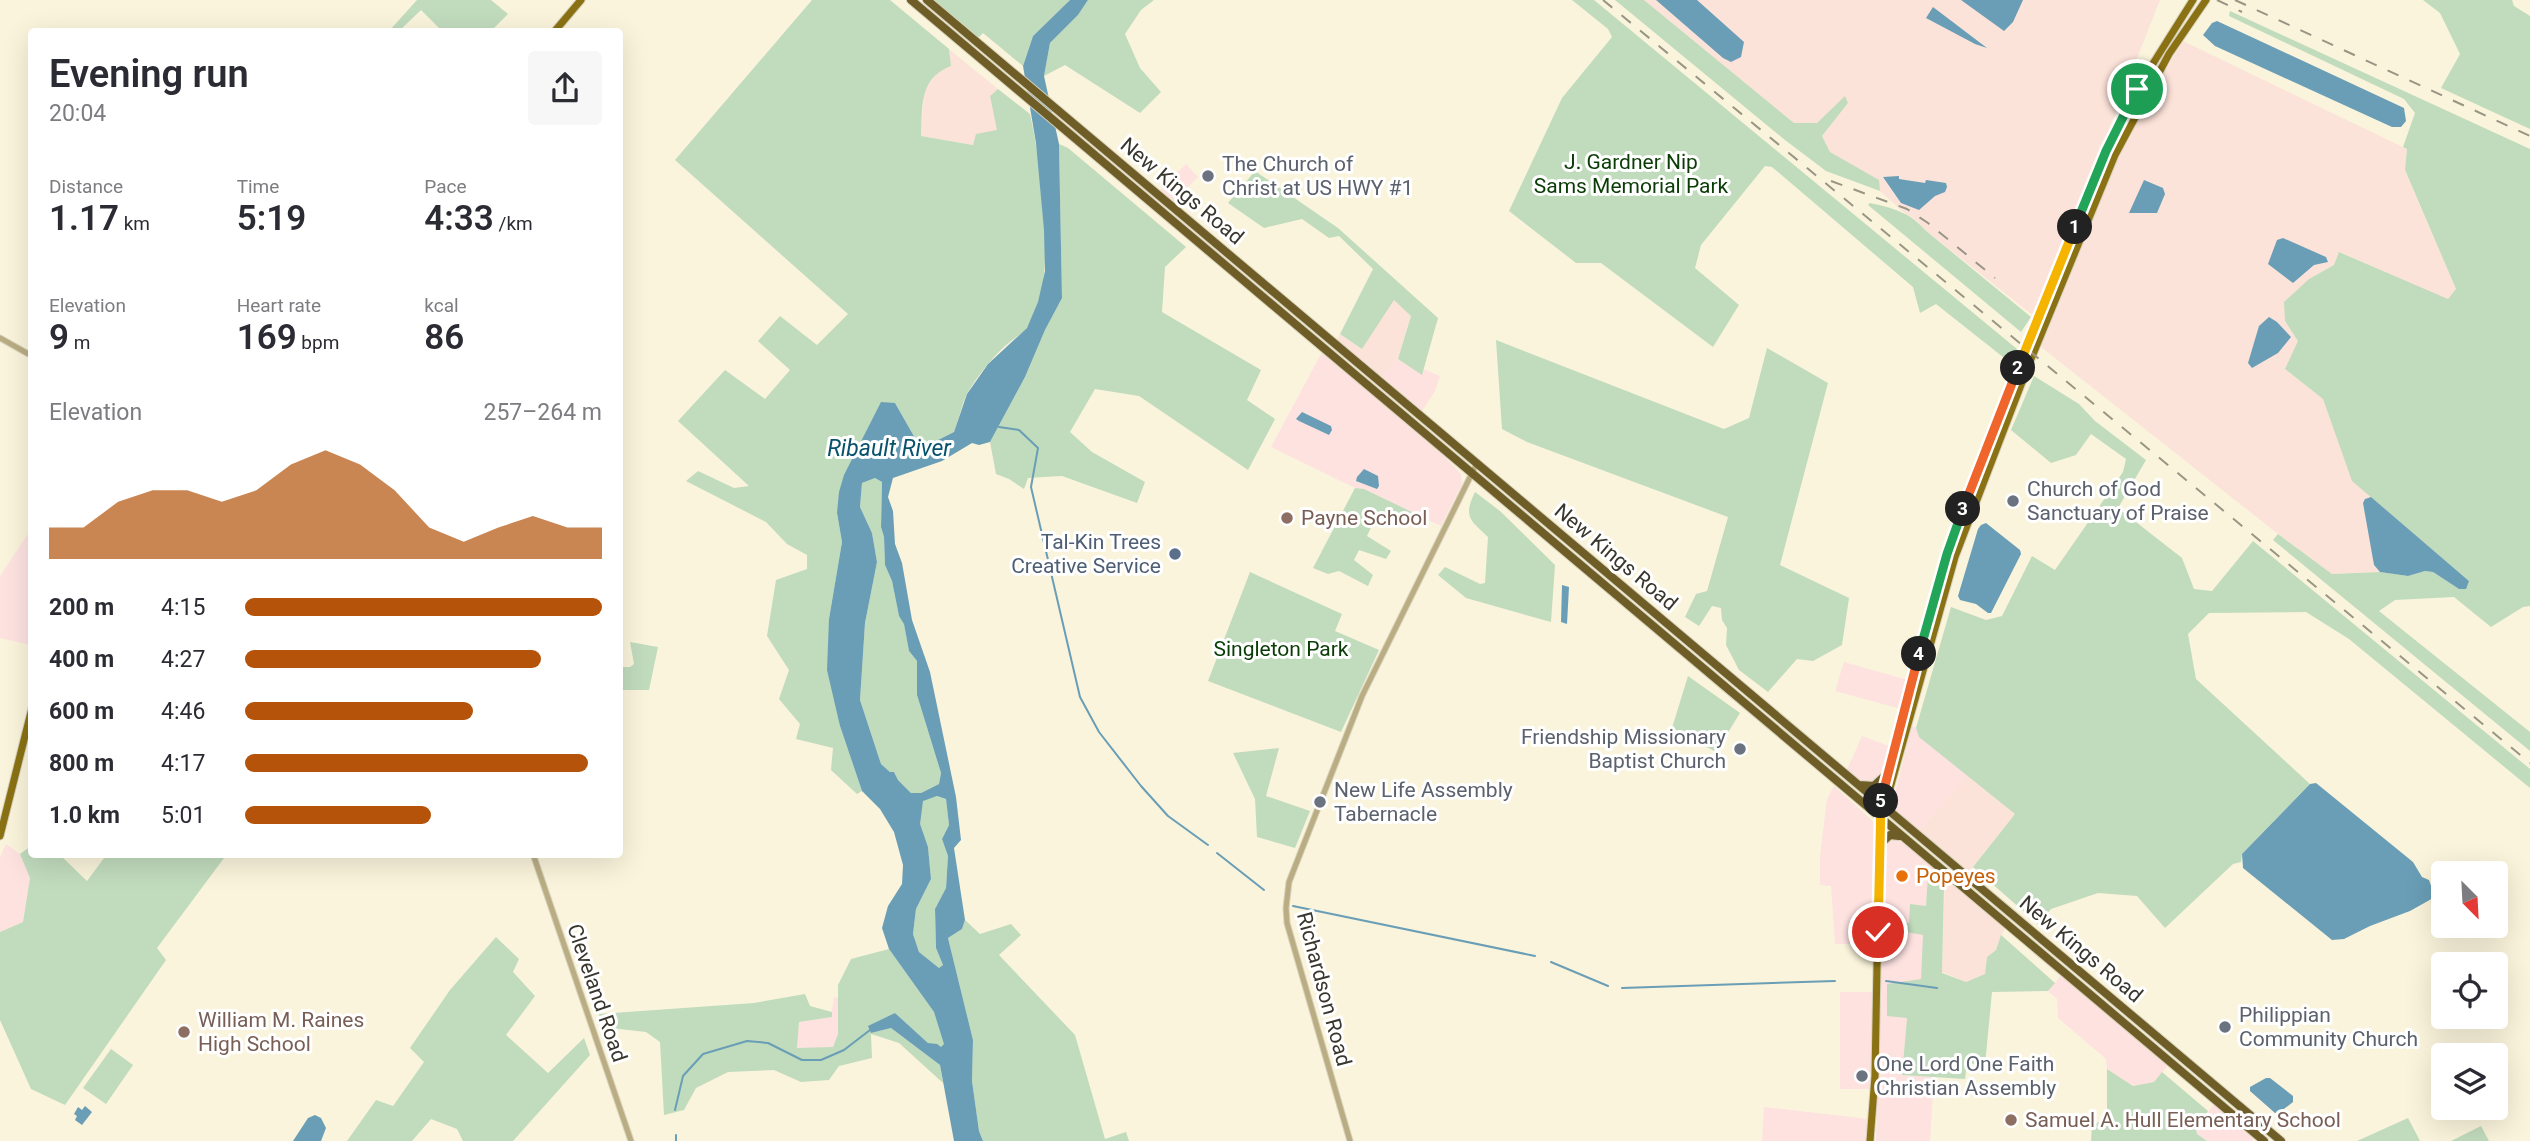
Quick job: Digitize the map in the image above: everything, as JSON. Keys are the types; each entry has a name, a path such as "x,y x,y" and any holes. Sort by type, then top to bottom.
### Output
{"highway":[{"name":"New Kings Road","path":"911,0 2264,1141"},
{"name":"New Kings Road","path":"927,0 2281,1141"},
{"path":"1859,785 1874,786 1889,772"},
{"path":"1880,844 1891,835 1900,836"}],"main road":[{"path":"558,28 582,0"},
{"path":"1870,1141 1875,1073 1881,820 1889,772 1909,689 1947,554 2027,345 2120,120 2161,47 2193,0"},
{"path":"1883,805 1955,556 2029,364 2115,155 2144,96 2205,1"},
{"path":"0,836 28,724"}],"street":[{"path":"0,338 28,354"},
{"name":"Richardson Road","path":"1350,1141 1287,923 1289,882 1362,696 1477,463"},
{"name":"Cleveland Road","path":"534,858 631,1141"}],"shaded area":[{"path":"1644,0 2160,0 2035,317 1902,211 1880,191 1878,180 1830,152 1822,136 1848,103 1845,97 1817,123 1794,123"},
{"path":"2183,41 2407,149 2405,171 2456,289 2449,300 2340,252 2334,265 2309,279 2285,321 2299,341 2285,369 2323,399 2352,480 2371,497 2365,499 2374,565 2380,572 2332,574 2041,347 2119,156 2146,102"},
{"path":"949,49 998,89 990,96 998,130 974,145 921,136 924,90 939,71 951,66"},
{"path":"1186,164 1198,177 1174,201 1160,190"},
{"path":"1394,299 1411,315 1398,359 1382,377 1337,340 1340,334 1362,349"},
{"path":"1322,352 1433,445 1461,474 1462,484 1441,526 1271,447"},
{"path":"1398,359 1421,374 1423,369 1440,376 1435,391 1422,411 1382,377"},
{"path":"28,534 28,644 0,638 0,576"},
{"path":"1844,662 1908,680 1901,709 1835,691"},
{"path":"1912,726 1920,737 1967,775 1919,831 1896,811 1892,804"},
{"path":"1862,736 1891,747 1876,783 1865,783 1847,770"},
{"path":"1967,775 2015,814 1969,872 1919,831"},
{"path":"1834,786 1876,824 1873,944 1835,944 1831,886 1820,885 1820,856 1827,799"},
{"path":"1890,837 1900,839 1945,877 1944,887 1928,875 1926,906 1909,923 1901,922 1924,935 1921,980 1887,985 1887,1015 1907,1018 1902,1075 1934,1077 1930,1141 1876,1141 1885,849"},
{"path":"6,844 20,854 30,878 23,922 0,932 0,857"},
{"path":"1945,877 2005,927 1996,950 1987,957 1985,974 1966,982 1942,972"},
{"path":"2062,974 2169,1064 2154,1082 2133,1086 2107,1069 2106,1059 2058,1018 2057,999 2048,991"},
{"path":"1840,992 1873,992 1870,1089 1840,1089"},
{"path":"834,997 839,998 838,1034 833,1047 797,1049 799,1022 831,1017"},
{"path":"2215,1102 2256,1137 2252,1141 2207,1141 2197,1134 2196,1129"},
{"path":"1764,1107 1868,1119 1866,1141 1762,1141"}],"green space":[{"path":"417,0 491,0 508,14 494,28 439,28 421,10 402,28 392,28"},
{"path":"812,0 890,0 949,49 951,66 933,78 924,95 921,136 973,145 976,134 997,130 990,96 998,89 1030,114 1039,163 1045,225 1043,285 1036,310 1026,329 1000,351 976,379 966,396 954,432 928,445 919,445 895,403 837,514 842,542 829,619 840,726 862,791 857,794 831,770 833,748 796,739 800,724 779,699 789,670 767,636 776,580 807,569 807,555 787,544 766,522 686,481 698,471 734,488 749,486 678,421 725,370 765,399 790,370 758,341 780,316 817,345 848,314 675,160"},
{"path":"933,0 1070,0 1033,36 1023,66 983,33 978,38"},
{"path":"1088,0 1154,0 1141,10 1125,34 1140,68 1161,92 1140,113 1065,65 1044,76 1050,43 1078,15"},
{"name":"J. Gardner Nip Sams Memorial Park","path":"1572,0 1594,0 2017,349 2008,361 1936,304 1920,313 1913,287 1772,167 1765,166 1701,245 1695,268 1739,305 1713,347 1601,263 1576,263 1509,211 1562,98 1612,37 1608,29"},
{"path":"1615,0 1644,0 1794,123 1817,123 1845,96 1848,103 1822,136 1830,152 1879,180 1880,191 1826,171"},
{"path":"2423,0 2512,0 2514,6 2530,16 2530,129 2441,88 2460,54 2440,13"},
{"path":"2230,11 2530,149 2530,606 2523,607 2491,627 2454,597 2395,600 2379,611 2530,732 2530,751 2273,540 2278,534 2332,574 2380,572 2408,576 2425,571 2433,572 2459,589 2469,581 2352,481 2323,399 2285,369 2298,341 2285,321 2284,302 2309,279 2334,265 2339,252 2448,299 2456,289 2405,170 2407,149 2403,147 2415,113 2404,99 2229,16"},
{"path":"1059,144 1068,148 1186,247 1165,267 1162,312 1261,370 1247,400 1275,419 1248,470 1139,396 1095,389 1070,432 1092,452 1145,482 1137,503 1062,476 1028,478 1024,489 996,474 990,442 1025,377 1062,298"},
{"path":"1255,171 1338,228 1438,318 1422,375 1398,359 1411,316 1394,300 1362,349 1340,334 1373,269 1339,236 1329,238 1302,219 1264,228 1228,203"},
{"path":"1870,203 1893,209 1913,219 2031,317 2021,332 1868,205"},
{"path":"1496,340 1724,429 1749,418 1767,348 1828,383 1780,565 1849,598 1842,645 1813,661 1797,659 1768,692 1739,670 1726,645 1727,628 1722,620 1721,608 1712,606 1699,626 1685,617 1696,594 1707,591 1728,517 1527,442 1502,429"},
{"path":"2034,376 2079,404 2095,421 2146,460 2118,508 2182,558 2194,589 2212,591 2253,541 2530,769 2530,788 2349,639 2306,612 2209,613 2188,634 2196,679 2310,784 2242,854 2241,862 2233,864 2165,928 2137,896 2098,893 2051,909 2038,924 1973,867 2015,814 1919,737 1916,728 1951,607 1986,620 2002,616 2032,556 2055,570 2123,472 2126,459 2091,434 2076,455 2051,463 2011,430"},
{"path":"875,478 882,482 881,527 885,565 892,581 899,616 904,623 909,651 917,661 917,695 941,773 939,784 921,793 911,793 894,772 881,764 860,700 865,623 877,562 872,533 860,507 862,483"},
{"path":"1355,488 1364,489 1414,513 1405,526 1376,517 1367,536 1391,551 1386,559 1359,550 1354,560 1373,575 1368,586 1339,571 1328,574 1313,568"},
{"path":"1475,492 1500,511 1555,565 1551,622 1466,598 1438,575 1445,567 1480,584 1485,583 1488,537 1473,522 1469,513"},
{"name":"Singleton Park","path":"1250,572 1342,614 1335,631 1379,650 1341,732 1208,681"},
{"path":"630,642 658,647 649,690 623,690 623,667 634,664"},
{"path":"1688,676 1740,713 1716,752 1672,728"},
{"path":"1279,748 1266,796 1310,811 1295,848 1257,837 1255,799 1233,753"},
{"path":"937,796 946,799 949,825 942,839 948,856 946,888 935,909 936,948 943,965 939,968 919,952 913,934 916,909 931,879 928,847 919,824 923,800"},
{"path":"28,848 28,858 63,858 87,881 104,858 224,858 157,948 166,960 65,1105 31,1089 0,1020 0,932 23,922 30,878 20,854"},
{"path":"1928,874 1944,887 1942,973 1966,982 1985,974 1987,957 1996,950 2001,935 2055,983 2048,991 1992,992 1985,1065 1967,1063 1965,1079 1902,1075 1907,1018 1887,1016 1887,984 1921,979 1923,935 1900,931 1900,922 1909,923 1910,904 1926,906"},
{"path":"965,920 980,934 1011,924 1021,935 999,955 1075,1035 1105,1139 1126,1132 1129,1141 983,1141 979,1131 972,1081 973,1040 948,938 962,929"},
{"path":"496,937 519,959 513,972 535,996 506,1035 548,1073 584,1038 590,1055 513,1141 463,1141 457,1129 431,1119 412,1141 347,1141 376,1100 393,1106 424,1062 410,1048 450,990"},
{"path":"889,949 934,1012 945,1044 941,1048 928,1043 895,1013 871,1033 891,1028 940,1065 943,1083 899,1043 871,1034 872,1058 839,1066 829,1080 801,1082 774,1070 728,1072 696,1088 684,1110 664,1115 660,1042 646,1032 602,1027 599,1014 754,1003 805,994 810,1006 832,1012 832,1017 799,1022 797,1048 833,1047 838,1034 838,985 851,959"},
{"path":"111,1049 133,1065 106,1104 83,1088"},
{"path":"2107,1069 2133,1086 2154,1082 2162,1072 2208,1111 2196,1129 2197,1134 2207,1141 2091,1141 2092,1124 2103,1121 2107,1116"},
{"path":"2408,1118 2420,1141 2357,1141"},
{"path":"2481,1126 2489,1141 2451,1141"}],"water":[{"name":"Ribault River","path":"1070,0 1088,0 1078,15 1050,43 1044,76 1059,144 1062,298 1025,377 990,442 979,445 972,443 942,461 893,478 888,497 893,511 895,544 902,563 912,620 930,672 956,797 961,840 954,848 965,920 962,929 948,938 973,1040 972,1081 979,1131 983,1141 954,1141 940,1065 891,1028 871,1033 868,1026 895,1013 928,1043 941,1047 944,1044 934,1012 889,949 882,928 888,906 902,884 903,865 894,832 880,809 862,791 840,726 827,670 829,619 842,542 837,513 839,492 844,475 881,402 895,403 919,445 928,445 954,432 967,394 988,364 1027,328 1038,302 1045,271 1044,230 1036,143 1023,66 1033,36","holes":["875,478 882,482 881,527 885,565 892,581 909,651 917,661 917,695 941,773 939,784 921,793 911,793 894,772 881,764 860,700 865,623 877,562 872,533 860,507 862,483","937,796 946,799 949,825 942,839 948,856 946,888 935,909 936,948 943,965 939,968 919,952 913,934 916,909 931,879 928,847 920,824 923,801"]},
{"path":"1656,0 1697,0 1744,42 1741,57 1731,62 1723,58"},
{"path":"1961,0 2023,0 2013,22 2004,31"},
{"path":"1933,7 1987,48 1926,18"},
{"path":"2217,21 2404,108 2406,121 2401,127 2392,127 2215,46 2203,35 2212,23"},
{"path":"1899,176 1899,179 1925,183 1926,180 1946,183 1947,187 1945,192 1935,196 1919,210 1901,203 1883,177"},
{"path":"2144,180 2163,188 2165,194 2157,213 2129,213"},
{"path":"2283,238 2326,257 2328,262 2314,265 2293,283 2268,264 2277,240"},
{"path":"2269,317 2291,337 2278,353 2252,368 2248,363 2259,326"},
{"path":"1302,412 1331,426 1329,435 1296,419"},
{"path":"1364,469 1378,476 1377,489 1356,481"},
{"path":"2371,497 2469,581 2466,589 2459,589 2433,572 2425,571 2408,576 2380,572 2374,565 2363,503"},
{"path":"1986,523 2020,550 2021,554 1991,613 1976,604 1960,600 1958,596 1978,529"},
{"path":"1562,585 1569,587 1567,624 1561,622"},
{"path":"2316,783 2413,862 2422,877 2429,880 2431,899 2344,939 2332,940 2243,868 2242,854 2310,784"},
{"path":"2270,1078 2293,1096 2293,1102 2280,1112 2275,1113 2250,1091 2250,1087"},
{"path":"85,1106 92,1112 82,1125 75,1120 77,1116 74,1114 78,1107 82,1110"},
{"path":"315,1115 321,1118 326,1128 321,1141 293,1141 308,1118"}],"waterway":[{"path":"999,427 1019,430 1038,448 1031,487 1080,697 1099,732 1141,786 1168,816 1208,845"},
{"path":"1217,853 1264,890"},
{"path":"1293,906 1535,956"},
{"path":"1551,962 1608,986"},
{"path":"1622,988 1835,981"},
{"path":"1886,981 1937,988"},
{"path":"675,1110 683,1076 703,1054 747,1041 768,1043 802,1060 821,1060 844,1050 870,1030"},
{"path":"676,1135 676,1141"}],"railway":[{"path":"1603,0 2530,763"},
{"path":"2217,0 2242,12"},
{"path":"2235,0 2530,136"},
{"path":"1831,181 1907,209 1995,278"}],"place":[{"name":"The Church of Christ at US HWY #1","path":"1208,176"},
{"name":"Church of God Sanctuary of Praise","path":"2013,501"},
{"name":"Payne School","path":"1287,518"},
{"name":"Tal-Kin Trees Creative Service","path":"1175,554"},
{"name":"Friendship Missionary Baptist Church","path":"1740,749"},
{"name":"New Life Assembly Tabernacle","path":"1320,802"},
{"name":"Popeyes","path":"1902,876"},
{"name":"Philippian Community Church","path":"2225,1027"},
{"name":"William M. Raines High School","path":"184,1032"},
{"name":"One Lord One Faith Christian Assembly","path":"1862,1076"},
{"name":"Samuel A. Hull Elementary School","path":"2011,1120"}],"route":[{"path":"1878,932 1880,803 1947,554 2079,215 2120,120 2137,89"}]}
